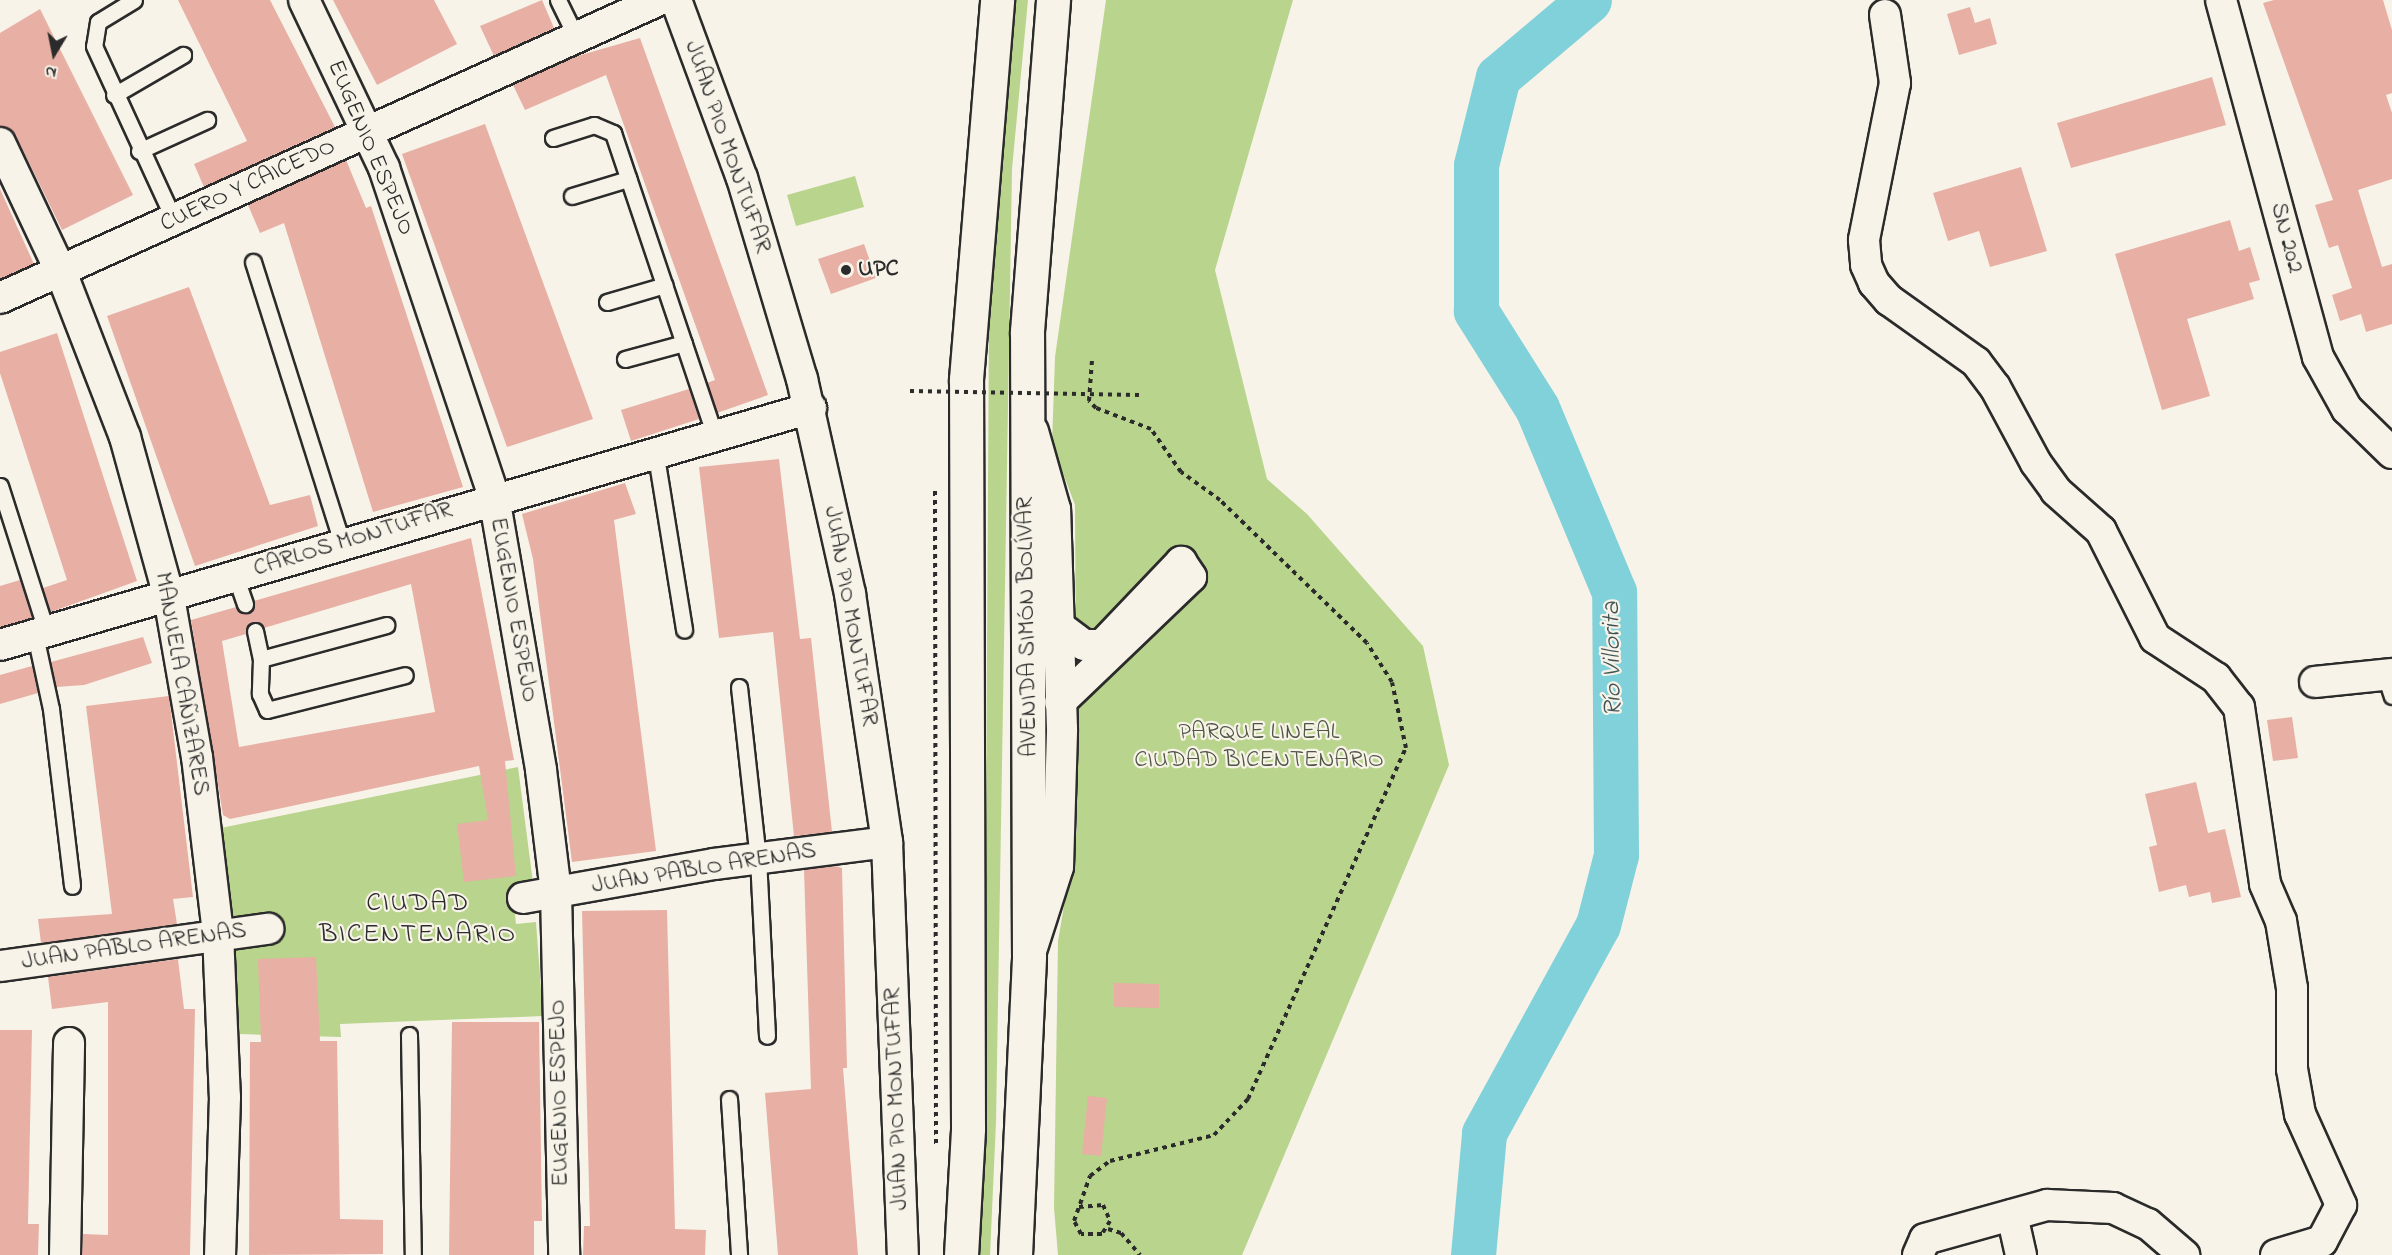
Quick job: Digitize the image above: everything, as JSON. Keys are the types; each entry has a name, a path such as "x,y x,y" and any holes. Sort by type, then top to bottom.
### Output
{"highway":[{"path":"961,1255 968,1128 966,379 997,0"},
{"name":"AVENIDA SIMÓN BOLÍVAR","path":"1014,1255 1029,956 1026,407 1053,0"}],"street":[{"name":"EUGENIO ESPEJO","path":"304,0 367,132 452,359 494,497 542,770 556,892 564,1255"},
{"name":"CUERO Y CAICEDO","path":"0,298 575,35 659,0"},
{"name":"JUAN PIO MONTUFAR","path":"676,0 742,178 811,408 850,594 886,842 903,1255"},
{"name":"SN 202","path":"2221,0 2318,357 2347,408 2392,453"},
{"path":"1885,15 1894,93 1864,240 1866,266 1874,283 1889,300 1976,362 2056,491 2101,531 2155,638 2216,678 2239,707 2265,884 2281,921 2292,988 2292,1069 2300,1114 2341,1205 2322,1241 2276,1255"},
{"name":"MANUELA CAÑIZARES","path":"0,143 61,272 125,437 169,597 197,757 218,933 225,1097 220,1255"},
{"path":"1026,407 1055,509 1056,624 1060,702 1058,867 1029,956"},
{"name":"CARLOS MONTUFAR","path":"0,645 169,597 494,497 714,433 811,408"},
{"path":"1056,624 1084,645 1102,645 1181,562 1191,577 1060,702"},
{"path":"2315,682 2390,683"},
{"name":"JUAN PABLO ARENAS","path":"523,898 758,858 886,842"},
{"name":"JUAN PABLO ARENAS","path":"0,966 218,933 268,929"},
{"path":"65,1255 69,1043"},
{"path":"1918,1255 1925,1239 2047,1205 2113,1208 2148,1224 2184,1255"},
{"path":"2012,1215 2022,1255"}],"lane":[{"path":"134,0 98,22 94,33 114,95 139,152 174,220"},
{"path":"558,0 575,35"},
{"path":"114,95 183,55"},
{"path":"139,152 207,120"},
{"path":"553,138 606,126 628,179 714,433"},
{"path":"572,196 628,179"},
{"path":"253,262 342,542"},
{"path":"607,302 664,285"},
{"path":"625,359 684,343"},
{"path":"655,450 684,630"},
{"path":"0,486 40,632 72,886"},
{"path":"235,575 245,604"},
{"path":"261,658 386,625"},
{"path":"255,631 261,658 260,694 270,711 405,675"},
{"path":"739,687 758,858 767,1035"},
{"path":"409,1035 413,1255"},
{"path":"729,1099 739,1255"}],"path":[{"path":"1092,360 1089,401 1096,408 1151,429 1181,472 1220,500 1367,644 1392,682 1406,748 1248,1100 1214,1135 1110,1161 1090,1176 1074,1221 1081,1234 1095,1237 1108,1229 1121,1233 1140,1255"},
{"path":"910,391 1139,395"},
{"path":"1079,1207 1103,1205 1108,1229"}],"green space":[{"path":"1014,0 1028,0 1012,169 996,1122 990,1255 978,1255 985,988 989,321"},
{"name":"PARQUE LINEAL CIUDAD BICENTENARIO","path":"1106,0 1293,0 1215,270 1267,479 1307,514 1423,646 1449,765 1242,1255 1058,1255 1054,1208 1058,941 1077,830 1075,505 1052,444 1055,357"},
{"path":"855,176 864,207 796,226 787,195"},
{"path":"518,767 533,883 512,885 516,924 536,922 543,1016 340,1024 341,1037 239,1034 221,828"}],"building":[{"path":"178,0 270,0 335,127 204,187 194,164 247,141"},
{"path":"333,0 434,0 457,44 377,85"},
{"path":"542,0 554,28 494,56 480,26"},
{"path":"2274,0 2383,0 2392,30 2392,93 2386,95 2392,113 2392,179 2358,190 2382,267 2392,264 2392,324 2366,332 2361,314 2340,321 2332,295 2352,288 2338,245 2329,248 2315,205 2333,200 2263,3"},
{"path":"1970,7 1975,23 1990,18 1997,44 1959,55 1947,14"},
{"path":"40,9 133,195 62,230 16,136 0,126 0,33"},
{"path":"640,38 768,395 717,413 707,383 715,380 606,75 525,110 513,85 574,57"},
{"path":"2212,77 2226,125 2071,168 2057,123"},
{"path":"485,124 593,419 507,447 402,154"},
{"path":"346,160 366,208 371,206 463,487 373,512 284,223 260,233 248,205"},
{"path":"2021,167 2047,251 1990,267 1979,231 1948,241 1933,193"},
{"path":"0,189 34,264 0,279"},
{"path":"2230,220 2239,251 2250,247 2260,280 2249,283 2254,299 2187,319 2210,396 2162,410 2115,254"},
{"path":"864,244 876,278 831,294 818,259"},
{"path":"189,287 270,505 310,495 318,526 195,566 107,316"},
{"path":"57,333 137,581 51,612 43,588 67,580 0,373 0,352"},
{"path":"689,389 699,419 631,441 621,410"},
{"path":"779,459 800,639 811,638 832,832 794,836 773,632 719,638 699,467"},
{"path":"625,483 636,514 614,520 656,851 572,862 533,559 522,514"},
{"path":"471,538 514,760 505,761 516,876 464,882 457,824 488,820 479,766 230,819 223,815 191,620 236,607 248,613 254,601","holes":["411,584 435,712 239,747 222,641 246,634 252,622 264,628"]},
{"path":"20,580 32,618 0,627 0,586"},
{"path":"143,637 152,663 84,685 56,687 51,662"},
{"path":"32,666 38,693 0,704 0,675"},
{"path":"169,696 193,897 173,899 177,924 41,943 38,919 112,914 86,706"},
{"path":"2292,717 2298,758 2273,761 2267,720"},
{"path":"2196,782 2208,833 2225,829 2241,897 2212,903 2210,892 2189,897 2186,885 2159,892 2149,847 2157,845 2145,794"},
{"path":"835,866 842,868 847,1068 843,1068 858,1255 778,1255 765,1093 811,1089 804,870"},
{"path":"667,910 675,1229 706,1230 705,1255 583,1255 584,1226 590,1226 582,911"},
{"path":"316,957 320,1041 337,1041 340,1219 383,1220 383,1254 249,1255 250,1042 261,1042 258,959"},
{"path":"178,959 184,1009 195,1009 190,1255 82,1255 83,1234 108,1235 108,1002 52,1009 48,977"},
{"path":"1114,983 1159,984 1159,1008 1114,1007"},
{"path":"452,1022 539,1022 542,1221 534,1221 534,1255 449,1255"},
{"path":"0,1030 32,1030 28,1224 39,1224 38,1255 0,1255"},
{"path":"1088,1096 1107,1098 1101,1156 1082,1154"}],"waterway":[{"name":"Río Villorita","path":"1473,1255 1484,1133 1598,925 1616,855 1614,592 1537,408 1476,311 1476,165 1498,77 1589,0"}],"place":[{"name":"UPC","path":"846,270"}],"district":[{"name":"CIUDAD BICENTENARIO","path":"418,918"}]}
